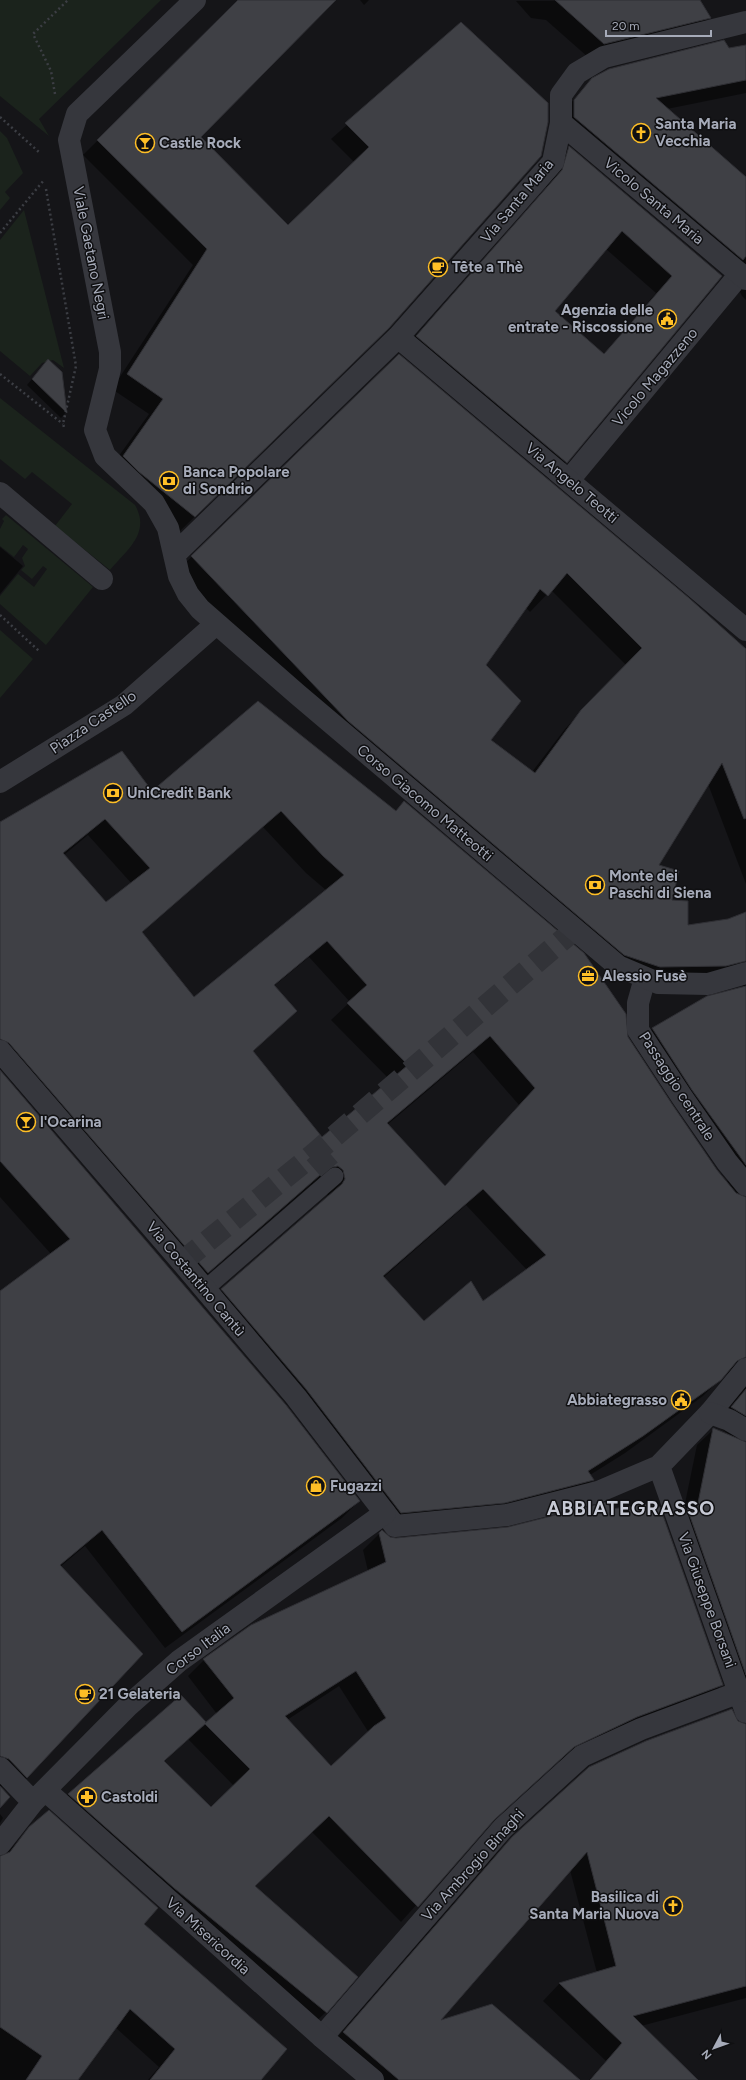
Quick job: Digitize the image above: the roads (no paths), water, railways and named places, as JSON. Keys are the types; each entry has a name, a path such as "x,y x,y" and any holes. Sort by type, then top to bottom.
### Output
{"street":[{"name":"Viale Gaetano Negri","path":"168,528 154,503 105,456 95,430 110,369 110,352 69,140 77,114 195,0"},
{"name":"Via Santa Maria","path":"174,555 398,337 553,162 561,122 561,95 577,73 604,57 746,22"},
{"name":"Vicolo Santa Maria","path":"561,122 743,276"},
{"name":"Vicolo Magazzeno","path":"569,480 743,276"},
{"name":"Via Angelo Teotti","path":"398,337 746,630"},
{"path":"0,493 102,579"},
{"name":"Corso Giacomo Matteotti","path":"168,528 179,576 188,594 216,624 618,966 658,983 708,984 746,973"},
{"name":"Piazza Castello","path":"0,782 124,705 216,624"},
{"name":"Passaggio centrale","path":"645,978 638,1003 638,1030 727,1162 746,1185"},
{"name":"Via Costantino Cantù","path":"0,1051 296,1397 395,1526 507,1515 598,1492 659,1466"},
{"path":"659,1466 710,1413 746,1369"},
{"path":"710,1413 729,1420 746,1430"},
{"name":"Via Giuseppe Borsani","path":"659,1466 743,1702"},
{"name":"Corso Italia","path":"0,1844 39,1796 128,1706 180,1661 385,1513"},
{"name":"Via Ambrogio Binaghi","path":"322,2037 503,1828 582,1756 641,1728 743,1702"},
{"name":"Via Misericordia","path":"0,1768 39,1796 373,2080"}],"lane":[{"path":"205,1290 334,1176"}],"tunnel":[{"path":"182,1262 315,1153 574,930"},
{"path":"315,1153 335,1176"}],"place":[{"name":"Santa Maria Vecchia","path":"641,133"},
{"name":"Castle Rock","path":"145,143"},
{"name":"Tête a Thè","path":"438,267"},
{"name":"Agenzia delle entrate - Riscossione","path":"667,319"},
{"name":"Banca Popolare di Sondrio","path":"169,481"},
{"name":"UniCredit Bank","path":"113,793"},
{"name":"Monte dei Paschi di Siena","path":"595,885"},
{"name":"Alessio Fusè","path":"588,976"},
{"name":"l'Ocarina","path":"26,1122"},
{"name":"Abbiategrasso","path":"681,1400"},
{"name":"Fugazzi","path":"316,1486"},
{"name":"21 Gelateria","path":"85,1694"},
{"name":"Castoldi","path":"87,1797"},
{"name":"Basilica di Santa Maria Nuova","path":"673,1906"}],"district":[{"name":"ABBIATEGRASSO","path":"631,1508"}]}
